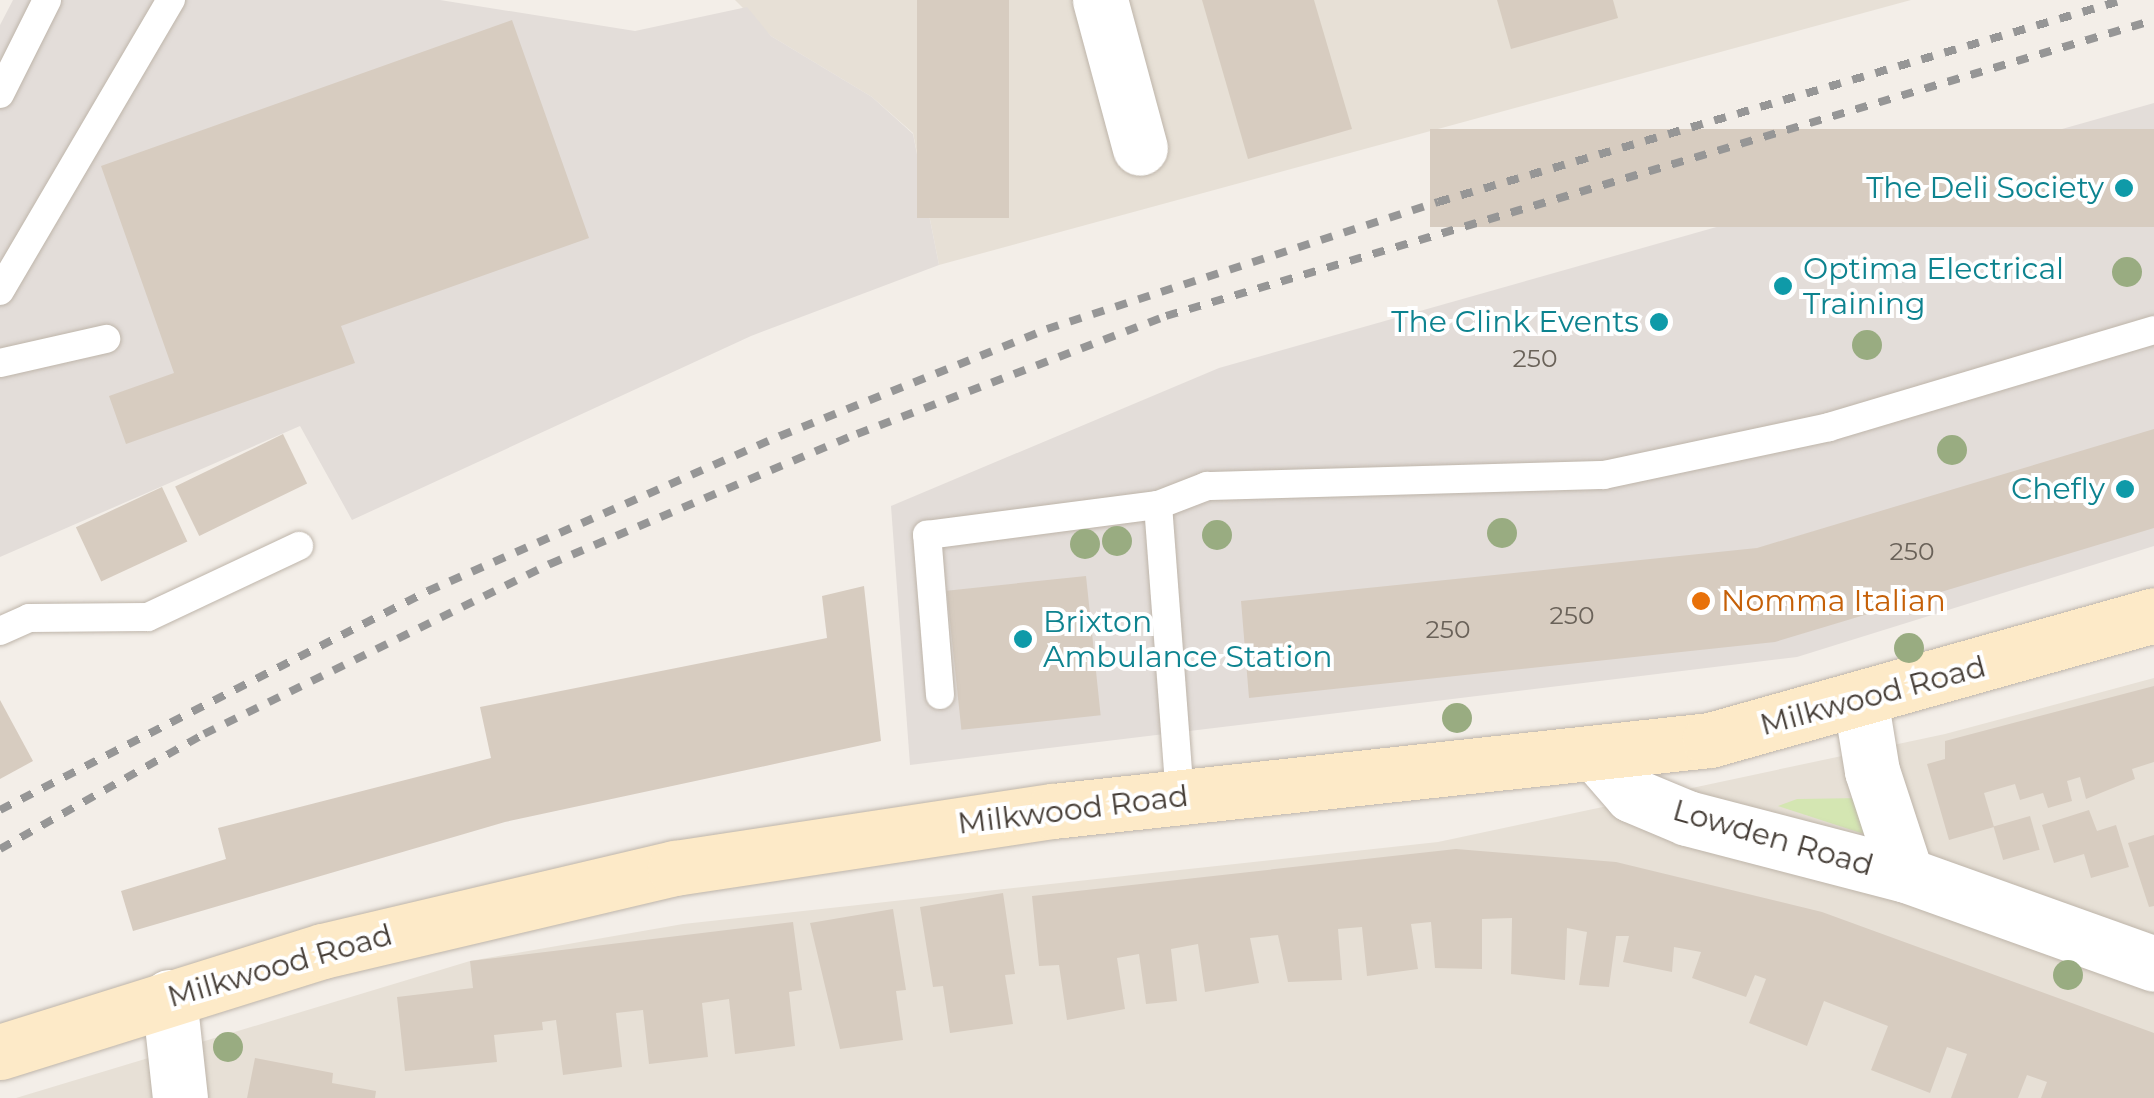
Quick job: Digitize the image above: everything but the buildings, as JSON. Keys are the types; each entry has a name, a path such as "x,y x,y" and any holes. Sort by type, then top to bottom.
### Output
{"main road":[{"name":"Milkwood Road","path":"0,1052 324,951 674,868 1180,797 1599,757 1861,704 2154,615"}],"street":[{"path":"1100,0 1140,148"},
{"name":"Lowden Road","path":"1861,704 1872,771 1906,874"},
{"name":"Lowden Road","path":"1599,757 1632,795 1687,818 1906,874 2154,964"},
{"path":"169,997 180,1098"}],"lane":[{"path":"0,94 47,0"},
{"path":"0,291 171,0"},
{"path":"940,695 927,535 1158,505 1206,486 1604,475 1829,426 2154,330"},
{"path":"0,363 106,339"},
{"path":"1158,505 1180,797"},
{"path":"0,631 28,618 148,617 299,546"}],"shaded area":[{"path":"13,0 440,0 635,31 747,7 771,36 872,97 913,134 939,265 751,336 352,520 300,426 0,557 0,25"},
{"path":"735,0 1911,0 939,265 913,133 872,97 771,36"},
{"path":"2154,103 2154,546 1797,657 910,765 891,506 1219,368"},
{"path":"2154,678 2154,1098 16,1098 470,961 683,924 1438,842 1945,734"}],"green space":[{"path":"1861,798 1870,836 1778,806 1797,799"}],"railway":[{"path":"0,810 428,591 780,436 1047,329 1438,202 2123,0"},
{"path":"0,849 204,734 550,564 857,434 1166,316 2154,20"}],"place":[{"name":"The Deli Society","path":"2124,188"},
{"name":"Optima Electrical Training","path":"1783,286"},
{"name":"The Clink Events","path":"1659,322"},
{"name":"Chefly","path":"2125,489"},
{"name":"Nomma Italian","path":"1701,601"},
{"name":"Brixton Ambulance Station","path":"1023,639"}]}
